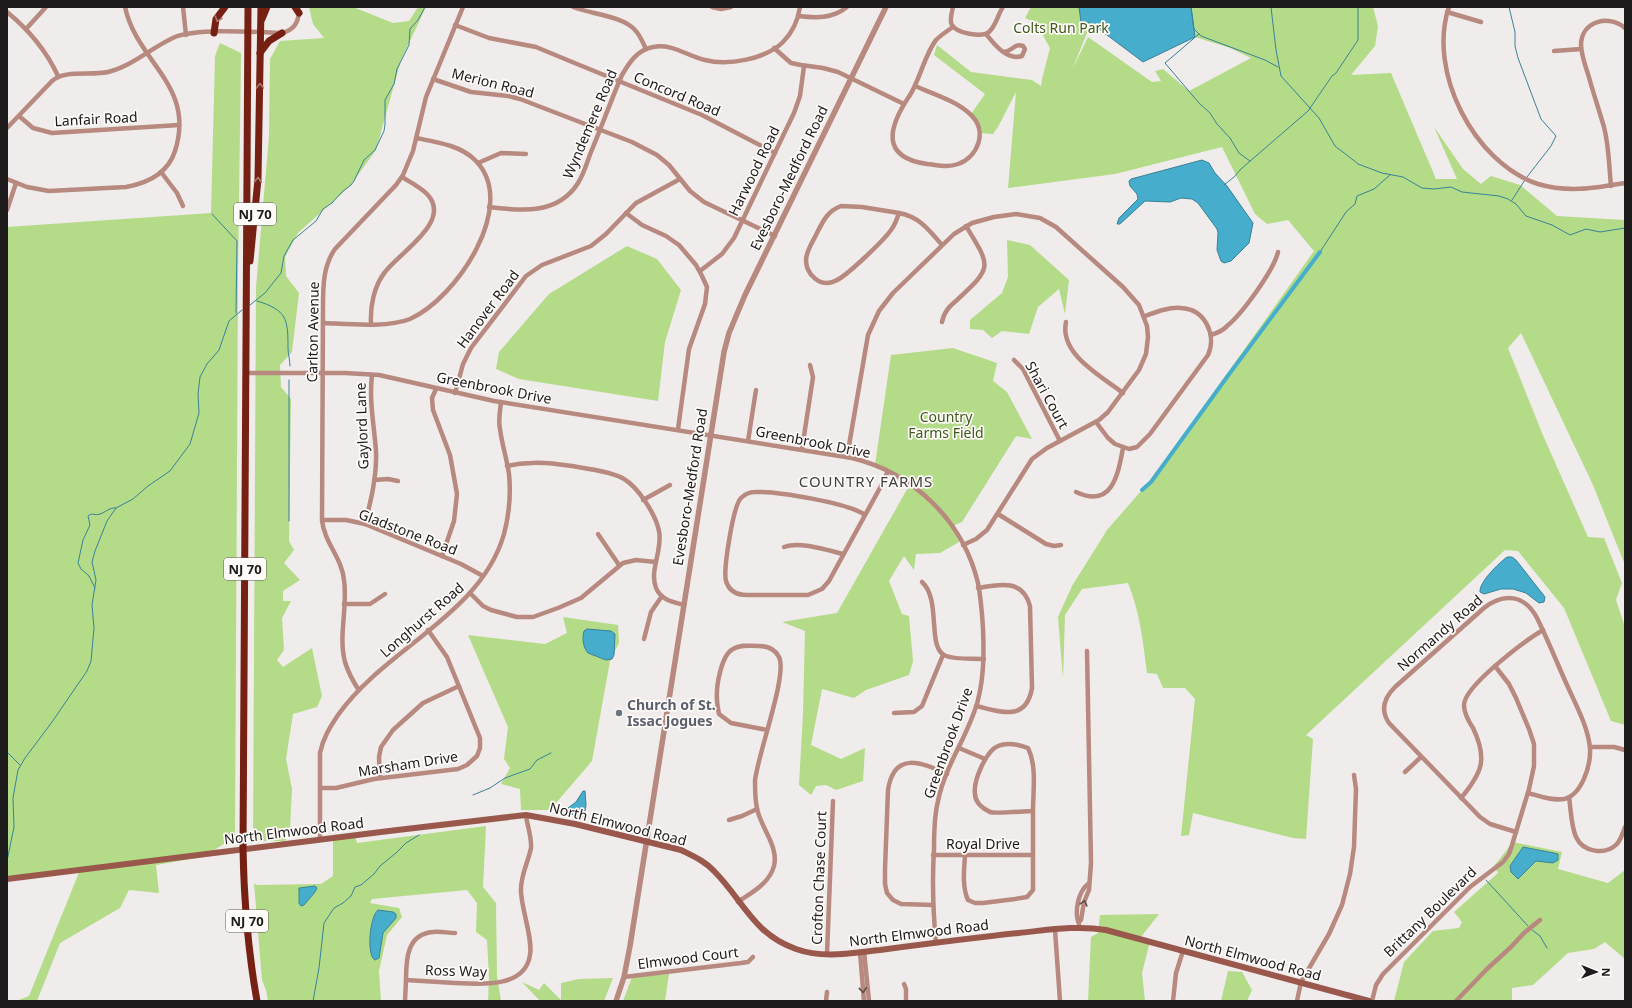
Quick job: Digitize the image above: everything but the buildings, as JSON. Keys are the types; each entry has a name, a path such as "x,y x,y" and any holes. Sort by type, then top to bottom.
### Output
{"highway":[{"path":"214,32 216,19 225,7"},
{"name":"NJ 70","path":"248,7 243,849 252,973 257,1001"},
{"name":"NJ 70","path":"247,305 258,179 260,7"},
{"path":"260,29 267,7"},
{"path":"260,53 269,41 282,33"}],"main road":[{"name":"North Elmwood Road","path":"7,879 526,815 566,822 681,850 701,860 714,870 738,902 763,931 783,944 812,954 862,951 1055,930 1079,925 1106,930 1368,1001"}],"street":[{"path":"26,29 46,7"},
{"path":"7,179 38,190 49,191 120,187 138,184 154,178 169,163 174,154 179,126 178,109 175,97 134,30 125,7"},
{"path":"184,7 186,35"},
{"name":"Carlton Avenue","path":"358,690 348,672 344,657 343,574 324,534 322,520 324,277 331,254 343,239 387,195 402,177 409,163 424,104 433,78 463,7"},
{"path":"573,7 589,13 626,22 636,31 646,49 658,46 668,47 701,59 725,62 753,57 780,44 790,34 798,16 800,7"},
{"path":"712,7 731,7"},
{"path":"798,16 824,17 836,14 847,7"},
{"name":"Evesboro-Medford Road","path":"616,1001 624,977 647,842 710,435 724,352 729,333 745,295 886,7"},
{"path":"953,7 951,23 953,27"},
{"path":"953,27 972,34 986,34 991,29 1003,7"},
{"path":"1449,7 1444,28 1443,47 1450,84 1466,120 1476,136 1489,152 1514,173 1546,186 1581,190 1625,183"},
{"path":"7,128 58,76 66,74 96,74 109,72 128,64 171,40 186,35 214,32 248,32 260,29 282,33 288,31 296,24 297,9"},
{"path":"7,12 26,29 47,55 58,76"},
{"path":"1447,12 1481,22"},
{"path":"1611,186 1605,134 1582,48 1582,39 1584,34 1595,23 1600,21 1612,20 1625,28"},
{"name":"Concord Road","path":"455,25 489,38 536,48 702,115 775,154"},
{"path":"915,86 953,103 972,115 978,124 980,132 976,149 961,163 950,166 919,162 906,158 896,149 892,135 895,123 915,86 934,42 953,27"},
{"path":"986,34 995,45 1004,52"},
{"path":"774,48 787,60 804,66 829,69 852,78 904,104"},
{"path":"1554,51 1582,48"},
{"name":"Wyndemere Road","path":"489,207 530,210 552,205 563,200 578,183 619,82 630,61 646,49"},
{"name":"Harwood Road","path":"700,271 715,261 725,251 734,238 797,107 804,66"},
{"name":"Merion Road","path":"433,78 471,92 508,96 520,99 632,142 657,155 669,165 690,191 704,202 775,236"},
{"name":"Lanfair Road","path":"19,116 33,128 52,132 179,126"},
{"path":"323,323 394,323 409,319 427,310 443,296 454,283 478,248 486,227 489,207 489,187 485,173 470,155 461,150 416,138"},
{"path":"478,163 501,153 526,154"},
{"path":"161,172 177,193 183,206"},
{"path":"371,324 372,304 375,290 380,280 393,262 426,230 434,217 434,208 428,195 402,177"},
{"name":"Hanover Road","path":"455,393 463,364 471,348 526,276 542,265 591,246 641,200 680,179"},
{"path":"7,210 16,183"},
{"path":"899,213 891,231 839,279 831,283 823,283 815,279 809,273 806,264 807,255 823,221 832,210 846,206 899,213 910,216 918,220 942,245"},
{"path":"626,213 642,225 675,242 700,271 706,283 707,296 705,304 689,349 678,429"},
{"path":"847,457 867,340 871,325 885,302 942,245 966,226 983,220 1011,214 1028,215 1045,220 1060,230 1128,291 1139,305 1145,316 1148,337 1146,354 1139,370 1108,412 1096,422 1041,451 1032,459 998,514 980,537 963,545"},
{"path":"942,322 946,310 979,279 984,272 985,263 982,254 966,226"},
{"path":"1211,335 1226,328 1237,316 1273,267 1278,252"},
{"path":"1096,422 1108,438 1115,444 1123,448 1137,447 1150,434 1208,356 1211,346 1211,335 1206,322 1199,314 1190,309 1174,308 1145,316"},
{"path":"1066,322 1066,337 1072,351 1080,360 1123,392"},
{"name":"Shari Court","path":"1014,360 1023,369 1060,441"},
{"path":"802,450 813,376 810,365"},
{"name":"Greenbrook Drive","path":"246,373 372,374 501,402 847,457 866,462 888,471 913,485 935,505 949,522 963,545 971,562 978,588 982,614 984,659 981,685 976,706 947,774 938,799 935,814 933,905 936,942"},
{"name":"Gaylord Lane","path":"365,524 372,499 376,452 370,396 372,374"},
{"path":"436,389 432,398 432,410 450,455 456,494 454,521 442,556"},
{"path":"748,441 756,390"},
{"name":"Longhurst Road","path":"320,840 320,758 323,742 338,715 358,690 470,594 483,576 497,552 504,534 509,504 508,466 499,428 501,402"},
{"path":"1076,492 1092,498 1101,495 1109,489 1116,476 1123,448"},
{"path":"508,466 527,463 542,463 610,473 621,477 630,483 654,517 659,532 660,542 656,562 656,586 662,596 671,602 684,605"},
{"path":"865,515 850,507 823,501 764,492 749,493 741,498 734,512 725,576 730,589 737,594 747,596 808,595 817,592 826,585 865,515 888,471"},
{"path":"374,480 398,481"},
{"path":"643,500 670,485"},
{"path":"998,514 1046,544 1054,546 1061,545"},
{"name":"Gladstone Road","path":"322,520 346,520 365,524 465,566 483,576"},
{"path":"598,534 619,565"},
{"path":"784,547 801,545 843,554"},
{"path":"470,594 483,606 491,610 516,617 533,617 581,598 619,565 632,561 656,562"},
{"path":"922,582 927,587 930,595 934,615 936,644 939,652 952,658 984,659"},
{"path":"976,706 1004,713 1018,710 1030,697 1032,678 1030,606 1027,597 1020,590 1011,585 997,585 978,588"},
{"path":"344,604 370,604 385,594"},
{"path":"644,639 651,612 662,596"},
{"name":"Normandy Road","path":"1516,832 1488,822 1480,816 1421,757 1387,719 1384,711 1384,703 1391,691 1474,616 1496,600 1510,598 1524,603 1535,613 1581,718 1590,747 1590,754 1584,779 1576,792 1570,797"},
{"name":"Marsham Drive","path":"320,788 341,788 380,778 458,768 467,765 474,759 480,748 480,738 447,657 428,630"},
{"path":"1461,798 1475,781 1482,756 1477,738 1464,708 1465,700 1475,686 1495,666 1523,642 1543,630"},
{"path":"738,902 760,887 768,878 774,865 773,849 756,808 755,780 767,730 780,672 780,659 776,652 767,646 744,645 731,649 724,659 719,679 717,699 719,714 731,723 767,730"},
{"path":"1079,925 1084,902 1089,890 1088,884 1091,871 1092,853 1087,651"},
{"path":"894,713 914,712 922,706 943,655"},
{"name":"Brittany Boulevard","path":"1372,1001 1378,981 1390,967 1470,887 1506,858 1516,832 1528,793 1534,761 1532,739 1514,693 1495,666"},
{"path":"380,778 380,752 393,730 423,703 459,686"},
{"path":"965,856 965,894 968,900 982,903 1027,897 1033,890 1033,811 1033,765 1032,755 1028,748 1019,744 999,745 994,748 985,759 975,784 975,794 978,803 992,812 1033,811"},
{"path":"1590,747 1614,747 1625,750"},
{"path":"959,748 985,759"},
{"path":"1405,772 1421,757"},
{"path":"933,905 901,904 893,900 887,893 885,884 885,869 888,790 894,773 900,766 909,762 922,763 947,774"},
{"path":"1297,1001 1301,982 1336,920 1342,905 1350,874 1354,847 1356,789 1354,775"},
{"path":"1528,793 1556,799 1570,797 1574,832 1578,841 1595,851 1609,849 1620,839 1625,827"},
{"name":"Crofton Chase Court","path":"827,954 833,801"},
{"path":"729,820 742,816 756,808"},
{"name":"Ross Way","path":"455,933 430,932 414,940 406,959 406,980 491,984 514,976 526,964 530,956 530,947 521,888 524,868 531,844 526,815"},
{"name":"Royal Drive","path":"933,855 1033,855"},
{"path":"1456,1001 1524,933 1540,920"},
{"path":"1055,930 1060,1001"},
{"path":"862,951 864,1001"},
{"path":"862,951 870,1001"},
{"path":"1173,1001 1176,973 1183,951"},
{"name":"Elmwood Court","path":"624,977 748,962 753,958"},
{"path":"405,1001 406,980"},
{"path":"904,984 906,989 906,1001"},
{"path":"826,1001 827,992"}],"green space":[{"path":"309,7 353,7 393,23 409,21 418,7 426,7 401,60 376,150 350,186 298,233 285,257 286,276 299,293 292,352 280,365 281,387 291,399 289,541 294,550 284,563 300,580 283,591 283,601 291,601 282,618 284,650 277,660 283,667 312,648 322,696 317,707 293,714 286,759 292,789 290,829 285,841 265,841 253,839 256,288 269,136 270,59 280,41 324,38 313,24"},
{"name":"Colts Run Park","path":"1031,7 1079,7 1091,23 1072,70 1088,37 1152,82 1161,81 1155,71 1163,69 1189,91 1251,58 1230,48 1195,37 1191,7 1373,7 1378,26 1375,46 1351,75 1391,73 1436,179 1457,179 1434,127 1463,169 1481,184 1491,176 1520,185 1557,216 1625,220 1625,565 1593,485 1521,333 1508,348 1542,433 1588,537 1604,538 1622,583 1616,600 1625,627 1625,725 1611,721 1564,608 1518,551 1505,550 1306,735 1313,739 1306,839 1293,838 1193,813 1189,835 1181,836 1195,699 1185,688 1163,688 1157,674 1147,673 1138,616 1128,583 1082,589 1065,615 1063,679 1058,617 1072,586 1107,530 1155,475 1314,251 1288,220 1267,224 1255,214 1222,147 1115,174 1008,188 1016,92 993,134 979,133 971,114 985,94 934,55 937,45 971,72 1032,80 1041,86 1050,48 1036,23 1025,18"},
{"path":"220,43 241,53 238,274 235,837 203,857 156,865 159,893 129,890 120,908 60,943 37,1001 16,1001 29,996 80,870 7,879 7,227 211,213 215,56"},
{"path":"1007,240 1030,245 1069,280 1065,314 1059,289 1038,307 1029,334 1002,331 992,338 983,330 970,329 970,320 1002,293 1008,277"},
{"path":"627,246 657,259 681,290 665,342 658,401 519,379 496,369 499,352 549,294"},
{"name":"Country Farms Field","path":"953,348 997,363 993,381 1007,392 1032,439 1016,436 962,522 953,526 959,542 940,553 916,554 914,570 904,556 889,581 902,614 909,616 913,661 909,675 866,690 854,698 822,689 811,745 841,759 865,748 863,781 836,790 826,785 816,786 811,795 799,785 805,631 782,622 837,613 910,484 875,465 891,355"},
{"path":"563,617 618,625 619,643 610,661 592,761 550,810 521,810 520,789 501,784 510,768 504,759 508,727 468,635 545,644 567,633"},
{"path":"486,826 483,887 496,903 497,976 501,1001 488,1001 489,978 487,940 476,932 477,903 467,890 372,899 370,903 399,908 402,917 387,935 379,971 381,1001 268,1001 262,980 254,883 256,885 321,884 333,876 333,839 355,836 357,843"},
{"path":"1513,842 1562,852 1558,869 1608,883 1625,870 1625,959 1605,942 1594,949 1568,953 1533,985 1512,988 1512,1001 1394,1001 1404,962 1433,931 1459,928 1462,922 1454,912 1498,873 1494,866"},
{"path":"1159,914 1141,937 1150,941 1142,973 1145,1001 1088,1001 1091,937 1098,933 1100,915"},
{"path":"1228,971 1242,972 1252,990 1247,1001 1221,1001"},
{"path":"669,974 665,1001 623,1001 632,977"},
{"path":"613,978 604,1001 540,1001 522,982 539,990 544,983 561,1000 561,983 579,979"}],"water":[{"path":"1079,7 1191,7 1195,37 1143,62 1091,23 1081,22"},
{"path":"1202,160 1209,163 1253,223 1249,243 1231,261 1224,263 1221,261 1217,250 1217,229 1198,203 1192,199 1181,198 1170,202 1145,201 1120,224 1117,224 1119,218 1138,199 1137,194 1130,186 1129,181 1131,179"},
{"path":"1507,557 1512,557 1516,560 1545,597 1544,602 1539,603 1526,593 1513,589 1501,589 1484,594 1480,592 1486,578"},
{"path":"587,629 611,631 615,634 614,655 612,659 606,660 588,653 584,646 583,640 584,631"},
{"path":"583,791 585,791 586,805 584,817 568,813 568,808 576,802"},
{"path":"1523,847 1558,854 1558,860 1553,863 1536,861 1518,879 1511,872 1510,866"},
{"path":"315,886 317,888 315,892 304,905 301,906 299,903 299,888"},
{"path":"378,910 393,912 396,914 396,918 383,933 379,958 375,960 372,957 370,935 373,920"}],"waterway":[{"path":"250,305 265,293 281,273 284,256 293,240 316,221 323,209 332,203 351,185 364,160 375,150 384,131 385,100 394,84 397,69 409,45 410,29 418,20 425,7"},
{"path":"1191,7 1194,29 1201,36 1265,60 1278,67"},
{"path":"1271,7 1276,50 1281,76 1319,118 1335,146 1358,164 1382,173 1403,177 1422,188 1434,189 1451,187 1462,192 1499,196 1508,199 1516,204 1526,216 1552,225 1570,235 1586,229 1600,232 1625,228"},
{"path":"1224,185 1308,111 1358,40 1358,7"},
{"path":"1509,7 1515,32 1515,46 1518,58 1541,119 1556,136 1551,146 1527,177"},
{"path":"1199,34 1165,63 1199,103 1210,113 1217,124 1230,138 1239,153 1250,161"},
{"path":"1320,252 1346,212 1355,204 1357,196 1374,189 1390,175"},
{"path":"1512,200 1525,180"},
{"path":"212,214 237,241 236,313"},
{"path":"1142,490 1151,482 1320,252"},
{"path":"257,301 274,308 284,317 287,330 290,366"},
{"path":"7,861 14,827 13,798 18,770 87,671 91,661 94,628 92,605 96,580 92,562 107,521 116,508 133,499 148,486 170,471 190,444 199,413 198,394 200,377 207,364 219,350 229,321 242,310"},
{"path":"289,380 289,521"},
{"path":"95,588 89,576 81,569 78,563 83,540 90,525 88,516 91,514 97,515 116,508"},
{"path":"7,752 20,765"},
{"path":"473,795 490,788 505,778 530,769 537,760 551,753"},
{"path":"313,1001 319,968 324,923 334,908 351,896 355,887 361,885 406,843 419,835"},
{"path":"1486,880 1528,926"},
{"path":"1532,930 1540,936 1547,948"}],"place":[{"name":"Church of St. Issac Jogues","path":"619,713"}],"district":[{"name":"COUNTRY FARMS","path":"866,482"}]}
